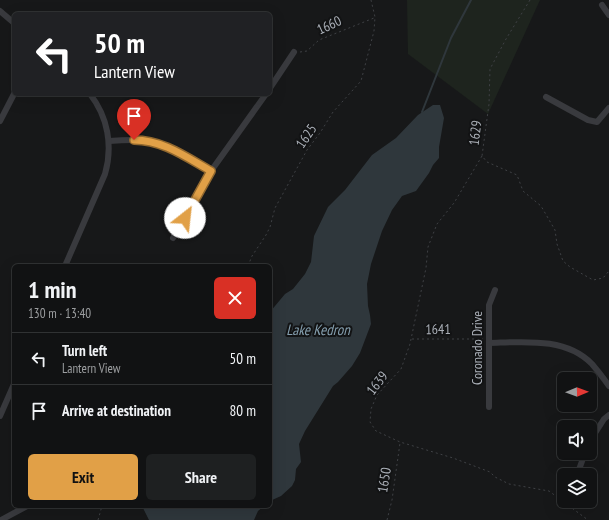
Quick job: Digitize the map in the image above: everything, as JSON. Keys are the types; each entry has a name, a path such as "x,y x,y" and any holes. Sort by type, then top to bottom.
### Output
{"street":[{"path":"602,5 609,15"},
{"path":"0,11 12,21"},
{"path":"272,85 294,52"},
{"path":"0,121 13,96"},
{"path":"66,264 105,174 109,161 109,141 104,118 91,96"},
{"path":"173,238 211,171 265,96"},
{"path":"546,97 588,120 597,122 609,108"},
{"path":"109,141 142,140 160,144 178,152 211,171"},
{"name":"Coronado Drive","path":"489,407 489,305 495,290"},
{"path":"489,341 547,343 567,348 581,355 592,364 609,386"},
{"path":"0,416 12,389"},
{"path":"597,430 604,419 609,415"},
{"path":"2,520 23,508"}],"path":[{"path":"371,0 375,17"},
{"name":"1629","path":"530,0 506,39 490,69 489,104 482,156 487,162 517,175 523,191 541,206 555,230 557,244 563,261 570,267 593,280 603,278 609,270"},
{"name":"1660","path":"294,52 307,51 319,40 375,17"},
{"name":"1625","path":"249,264 252,256 266,235 270,227 275,208 307,150 320,133 332,112 360,81 374,31 375,17"},
{"name":"1639","path":"482,156 454,203 434,230 428,247 426,268 412,339 401,369 377,395 371,409 370,422 376,431 400,442 453,458 490,472 495,477 509,484 549,491 557,496"},
{"name":"1641","path":"412,339 489,341"},
{"name":"1650","path":"387,520 392,500 400,442"},
{"path":"98,520 101,508"},
{"name":"1639","path":"574,508 588,520"}],"shaded area":[{"path":"407,0 540,0 488,114 408,54"}],"water":[{"name":"Lake Kedron","path":"433,105 440,105 444,118 439,147 439,158 416,191 402,196 392,210 382,231 371,264 367,284 371,324 360,353 352,366 333,386 305,431 299,444 301,462 296,469 295,480 292,486 281,496 272,500 272,310 285,294 293,289 305,274 311,262 314,236 328,207 345,190 372,155 396,138 418,115"},
{"path":"143,508 262,508 258,511 254,520 149,520"}],"waterway":[{"path":"422,112 451,38 471,0"}],"route":[{"path":"134,140 142,140 160,144 178,152 211,171 185,218"}]}
